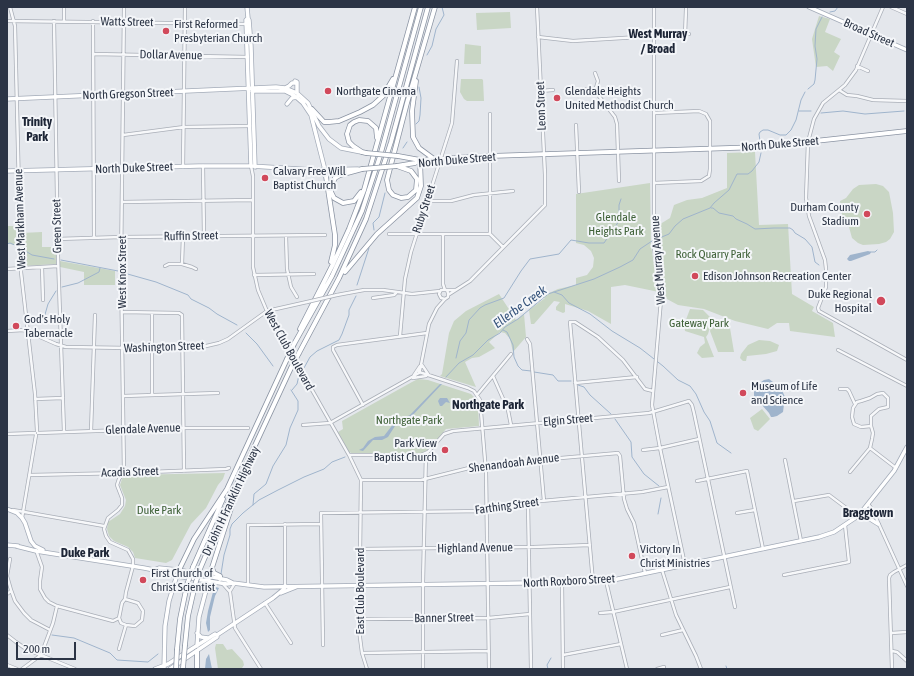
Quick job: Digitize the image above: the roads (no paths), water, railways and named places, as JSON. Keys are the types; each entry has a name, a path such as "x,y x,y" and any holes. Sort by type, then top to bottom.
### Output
{"highway":[{"path":"297,339 302,323 349,228 367,177 415,7"},
{"path":"179,570 194,539 227,489 286,359 332,276 362,211 380,156 421,7"},
{"path":"339,278 366,219 378,186 428,7"},
{"path":"397,166 411,171 417,179 416,190 408,197 401,198 394,195 389,190 387,180 407,103 435,7"},
{"path":"420,61 413,98 413,137 419,148 434,159"},
{"path":"312,109 320,120 326,122 339,121 360,112 383,96 389,88 397,69"},
{"path":"364,152 351,144 348,139 348,129 354,122 362,119 374,125 377,134 376,145"},
{"name":"North Duke Street","path":"360,169 397,166 415,163 420,160 434,159 760,147 907,131"},
{"name":"North Gregson Street","path":"364,152 420,160"},
{"path":"339,278 369,241 417,198 421,186 420,160"},
{"path":"360,169 340,175 333,180 331,192 336,200 343,203 354,201 359,195 367,177"},
{"path":"315,170 326,176"},
{"path":"325,170 336,239 335,250 327,275"},
{"name":"Dr John H Franklin Highway","path":"183,668 188,616 200,569 216,531 299,353 339,278"},
{"path":"209,579 225,523 241,479"},
{"name":"Dr John H Franklin Highway","path":"176,669 180,619 187,585 193,567 227,489"},
{"path":"212,568 214,573 220,576 220,579"},
{"path":"197,651 197,669"}],"main road":[{"name":"West Club Boulevard","path":"247,7 248,18 250,20 253,167"},
{"name":"Broad Street","path":"809,7 907,50"},
{"name":"West Club Boulevard","path":"248,18 246,24 252,90"},
{"path":"246,24 249,27 250,32"},
{"path":"285,88 292,83 297,82 297,95 287,104"},
{"name":"North Gregson Street","path":"7,98 285,88 308,103 321,130 334,143 344,149 364,152"},
{"name":"North Gregson Street","path":"252,90 282,91 297,95 306,105 311,116 325,170"},
{"name":"North Duke Street","path":"7,171 94,170 203,166 315,170 360,169"},
{"name":"North Roxboro Street","path":"16,546 36,548 133,566 177,576 227,580 248,586 359,586 606,581 828,535 857,516 868,504 896,468 907,447"},
{"path":"8,509 18,514 22,518 27,538 36,548"},
{"path":"857,516 860,518 870,519 878,524"},
{"name":"North Roxboro Street","path":"7,545 26,547 31,543"},
{"name":"North Roxboro Street","path":"154,570 159,568 179,570 223,584 234,583"},
{"path":"164,667 165,626 170,601 179,570"},
{"path":"166,574 172,578 174,586"},
{"path":"197,651 197,633 209,579"},
{"path":"277,586 279,591 278,594"},
{"path":"170,669 217,637 217,635 265,604 284,589 285,586"},
{"path":"278,594 297,586"},
{"path":"197,633 202,637 208,638"},
{"path":"155,669 164,667 208,638 215,634 217,635"}],"street":[{"name":"West Markham Avenue","path":"10,7 14,21 21,268 35,399 36,433 22,518"},
{"path":"64,7 64,21"},
{"name":"West Knox Street","path":"105,526 108,517 122,505 122,498 117,485 119,479 124,473 122,169 124,7"},
{"path":"183,167 185,7"},
{"name":"Leon Street","path":"503,247 545,205 537,7"},
{"name":"West Murray Avenue","path":"654,7 654,247 661,300 653,391 653,412 685,565"},
{"path":"883,7 858,66 850,79 827,99 817,112 812,125 808,142 806,190 807,206 811,224 825,260 827,273 826,287 818,309 907,360"},
{"path":"891,7 907,14"},
{"path":"538,37 573,41 687,34 686,8"},
{"name":"Watts Street","path":"7,21 246,24"},
{"name":"Green Street","path":"54,21 57,239 64,432"},
{"path":"93,21 94,238"},
{"name":"Dollar Avenue","path":"94,54 248,57"},
{"name":"Ruby Street","path":"400,336 407,268 416,234 452,123 457,60"},
{"path":"858,66 868,71"},
{"path":"595,73 598,86 595,91"},
{"path":"577,90 586,89 595,91 616,119 619,181"},
{"path":"540,91 553,90"},
{"path":"838,90 847,95 873,100 907,101"},
{"path":"654,113 699,112 705,113 710,121 710,172 705,179 697,182 654,183"},
{"path":"303,425 330,423 411,378 419,372 427,332 433,315 439,305 448,295 470,281 503,247 490,234 490,114"},
{"path":"576,125 579,192"},
{"path":"123,135 184,127 252,126"},
{"path":"203,166 204,236"},
{"name":"West Club Boulevard","path":"253,167 254,275 259,295 349,455 361,480 361,512"},
{"path":"427,201 451,201 498,191 513,191"},
{"path":"122,202 253,200"},
{"path":"390,234 490,234"},
{"path":"439,305 443,290 443,234"},
{"path":"286,235 288,274 291,287 297,297"},
{"name":"Ruffin Street","path":"57,239 325,235"},
{"path":"182,236 182,264"},
{"path":"165,266 169,264 182,264 196,269"},
{"path":"7,269 58,266"},
{"path":"42,267 43,300"},
{"path":"254,275 314,274"},
{"name":"Washington Street","path":"7,331 28,331 61,346 122,348 202,347 219,343 232,336 267,311 364,290 383,290 404,294 443,290"},
{"path":"443,290 456,290"},
{"path":"443,290 448,295"},
{"path":"432,292 445,299"},
{"path":"373,298 394,296 396,293"},
{"path":"122,312 179,313 182,315 184,471"},
{"path":"152,313 152,395"},
{"path":"91,431 95,315"},
{"path":"593,582 570,322 575,322 598,337 619,355 645,389 653,391"},
{"path":"363,405 332,350 333,347 337,345 427,332"},
{"path":"527,339 530,344 544,501"},
{"path":"838,350 907,386"},
{"path":"477,395 511,354"},
{"path":"422,362 424,369 429,376"},
{"path":"411,378 422,362"},
{"path":"419,372 468,388 477,395 480,403 486,464 489,669"},
{"path":"411,378 429,376"},
{"path":"493,376 508,410 510,425"},
{"path":"575,383 637,377"},
{"path":"840,389 847,389 849,391 855,404"},
{"path":"123,396 218,393"},
{"path":"850,472 870,448 872,416 876,411 882,408 888,408 888,398 883,393 861,400 855,404 852,412 854,424 862,427 871,426"},
{"path":"35,399 63,398"},
{"name":"Elgin Street","path":"426,453 447,432 653,412 689,401 692,405 699,439"},
{"name":"Glendale Avenue","path":"7,434 183,428 248,428"},
{"path":"643,450 660,448 699,439 735,607"},
{"path":"870,448 896,468"},
{"name":"Shenandoah Avenue","path":"361,480 425,479 486,464 614,452 620,455 623,494"},
{"path":"349,455 419,455 426,453 422,585 423,669"},
{"path":"785,460 802,541"},
{"name":"Acadia Street","path":"30,475 184,471 230,468"},
{"path":"698,480 747,471 763,549"},
{"name":"Farthing Street","path":"321,524 321,513 487,511 544,501 623,494 668,487"},
{"path":"623,494 627,509 634,523 645,573"},
{"path":"794,502 829,495 857,516"},
{"path":"528,504 531,669"},
{"path":"868,504 907,586"},
{"path":"8,509 105,526 105,534 110,542 123,547 130,552 133,559 133,566 119,618 126,626 134,626 142,620 144,613 138,603 125,599"},
{"path":"737,513 755,510"},
{"name":"East Club Boulevard","path":"361,512 359,619 362,653 367,669"},
{"path":"285,524 285,586"},
{"path":"248,586 248,525 321,524 323,645"},
{"path":"784,575 849,562 845,525"},
{"name":"Highland Avenue","path":"360,549 487,548 590,545"},
{"path":"36,548 42,562 40,589 49,602 57,606 113,621 119,618"},
{"path":"10,558 8,576 15,601 33,622 50,630"},
{"path":"892,669 889,578 891,574 907,565"},
{"path":"662,570 676,615 701,669"},
{"path":"606,581 628,669"},
{"path":"234,583 230,592 234,624 261,669"},
{"path":"562,583 563,669"},
{"path":"223,584 230,592"},
{"path":"600,613 613,612 730,587"},
{"path":"7,594 11,591"},
{"path":"265,604 291,643"},
{"path":"22,669 41,655 57,606"},
{"name":"Banner Street","path":"359,619 488,618 530,614"},
{"path":"119,649 126,626"},
{"path":"662,635 683,630"},
{"path":"891,633 907,632"},
{"path":"7,635 23,647 75,669"},
{"path":"563,655 621,644"},
{"path":"362,653 489,651"},
{"path":"892,651 897,652 907,661"},
{"path":"7,665 17,669"},
{"path":"657,669 662,668"}],"water":[{"path":"868,251 871,252 870,254 851,261 847,259 850,255"},
{"path":"769,379 773,382 773,387 777,385 781,388 785,397 783,412 773,417 771,417 754,396 754,391 758,390 758,386 761,382"},
{"path":"440,384 442,384 410,418 395,426 388,437 382,440 373,440 363,451 359,450 363,448 368,441 375,437 384,436 394,423 410,415"},
{"path":"440,398 447,398 450,403 446,402 440,406 438,401"},
{"path":"216,587 219,588 215,596 210,617 210,630 208,632 206,623 208,611 213,592"},
{"path":"209,654 212,669 205,669 206,659"}],"waterway":[{"path":"427,55 432,46 436,29 444,15 442,7"},
{"name":"Ellerbe Creek","path":"830,12 835,11 838,7"},
{"name":"Ellerbe Creek","path":"808,89 814,84 815,80 817,59 815,46 816,29 822,17"},
{"path":"416,124 419,121 420,115 421,98 419,87"},
{"name":"Ellerbe Creek","path":"760,141 759,134 763,130 768,130 780,135 786,135 791,130 796,120 801,100 805,92"},
{"path":"799,111 811,111"},
{"path":"821,113 843,111 865,114 904,111"},
{"path":"403,148 407,142"},
{"name":"Ellerbe Creek","path":"657,239 669,234 683,219 710,208 729,190 737,174 748,174 752,171 759,162 761,153"},
{"path":"374,230 373,223 379,217 385,193"},
{"path":"456,358 460,341 466,333 469,320 480,308 504,298 530,259 559,254 571,240 589,243 604,243 619,221 619,205 621,199"},
{"path":"711,208 719,213 733,216 755,229 790,228 805,239 812,247 815,262 819,265"},
{"name":"Ellerbe Creek","path":"446,377 459,363 473,355 488,340 500,333 505,327 518,319 548,294 594,279 620,267 633,260 640,249 652,241"},
{"path":"7,244 10,243 17,246"},
{"path":"357,285 369,248"},
{"path":"24,250 32,255 54,259"},
{"path":"870,252 875,252 877,250"},
{"path":"61,260 118,271"},
{"path":"62,287 78,283 99,272 100,268"},
{"path":"124,273 156,282 188,295 191,299 237,325"},
{"path":"40,324 44,318 48,304 56,291"},
{"path":"554,292 562,295 569,303 590,314 612,331 640,348 678,380 690,386 696,394 710,421 717,443 731,453"},
{"path":"304,368 310,357 317,351 339,340 349,315 349,310 356,296"},
{"path":"503,330 507,332 513,345 514,357 518,366 522,370 531,371"},
{"path":"246,333 257,344 273,366"},
{"path":"534,372 553,375 558,381 571,381"},
{"path":"292,390 297,384 299,375"},
{"path":"578,385 584,387 590,395 611,414"},
{"path":"253,505 254,494 266,484 273,466 286,445 290,428 298,410 298,401 291,390"},
{"path":"615,419 631,442 632,457 644,474 659,486"},
{"name":"Ellerbe Creek","path":"221,574 230,529 232,524 243,513 259,500 304,477 324,469 332,462 345,457"},
{"path":"658,514 661,498"},
{"path":"52,635 74,638 110,653 117,660 148,662 158,654"},
{"path":"548,669 547,665 551,658"}],"place":[{"name":"First Reformed Presbyterian Church","path":"166,31"},
{"name":"Northgate Cinema","path":"328,91"},
{"name":"Glendale Heights United Methodist Church","path":"557,98"},
{"name":"Calvary Free Will Baptist Church","path":"265,178"},
{"name":"Durham County Stadium","path":"867,214"},
{"name":"Edison Johnson Recreation Center","path":"695,276"},
{"name":"Duke Regional Hospital","path":"881,301"},
{"name":"God's Holy Tabernacle","path":"16,326"},
{"name":"Museum of Life and Science","path":"743,393"},
{"name":"Park View Baptist Church","path":"445,450"},
{"name":"Victory In Christ Ministries","path":"632,556"},
{"name":"First Church of Christ Scientist","path":"143,580"}],"district":[{"name":"West Murray / Broad","path":"658,42"},
{"name":"Trinity Park","path":"37,130"},
{"name":"Northgate Park","path":"488,405"},
{"name":"Braggtown","path":"868,513"},
{"name":"Duke Park","path":"85,553"}],"park label":[{"name":"Glendale Heights Park","path":"616,224"},
{"name":"Rock Quarry Park","path":"713,254"},
{"name":"Gateway Park","path":"699,323"}]}
